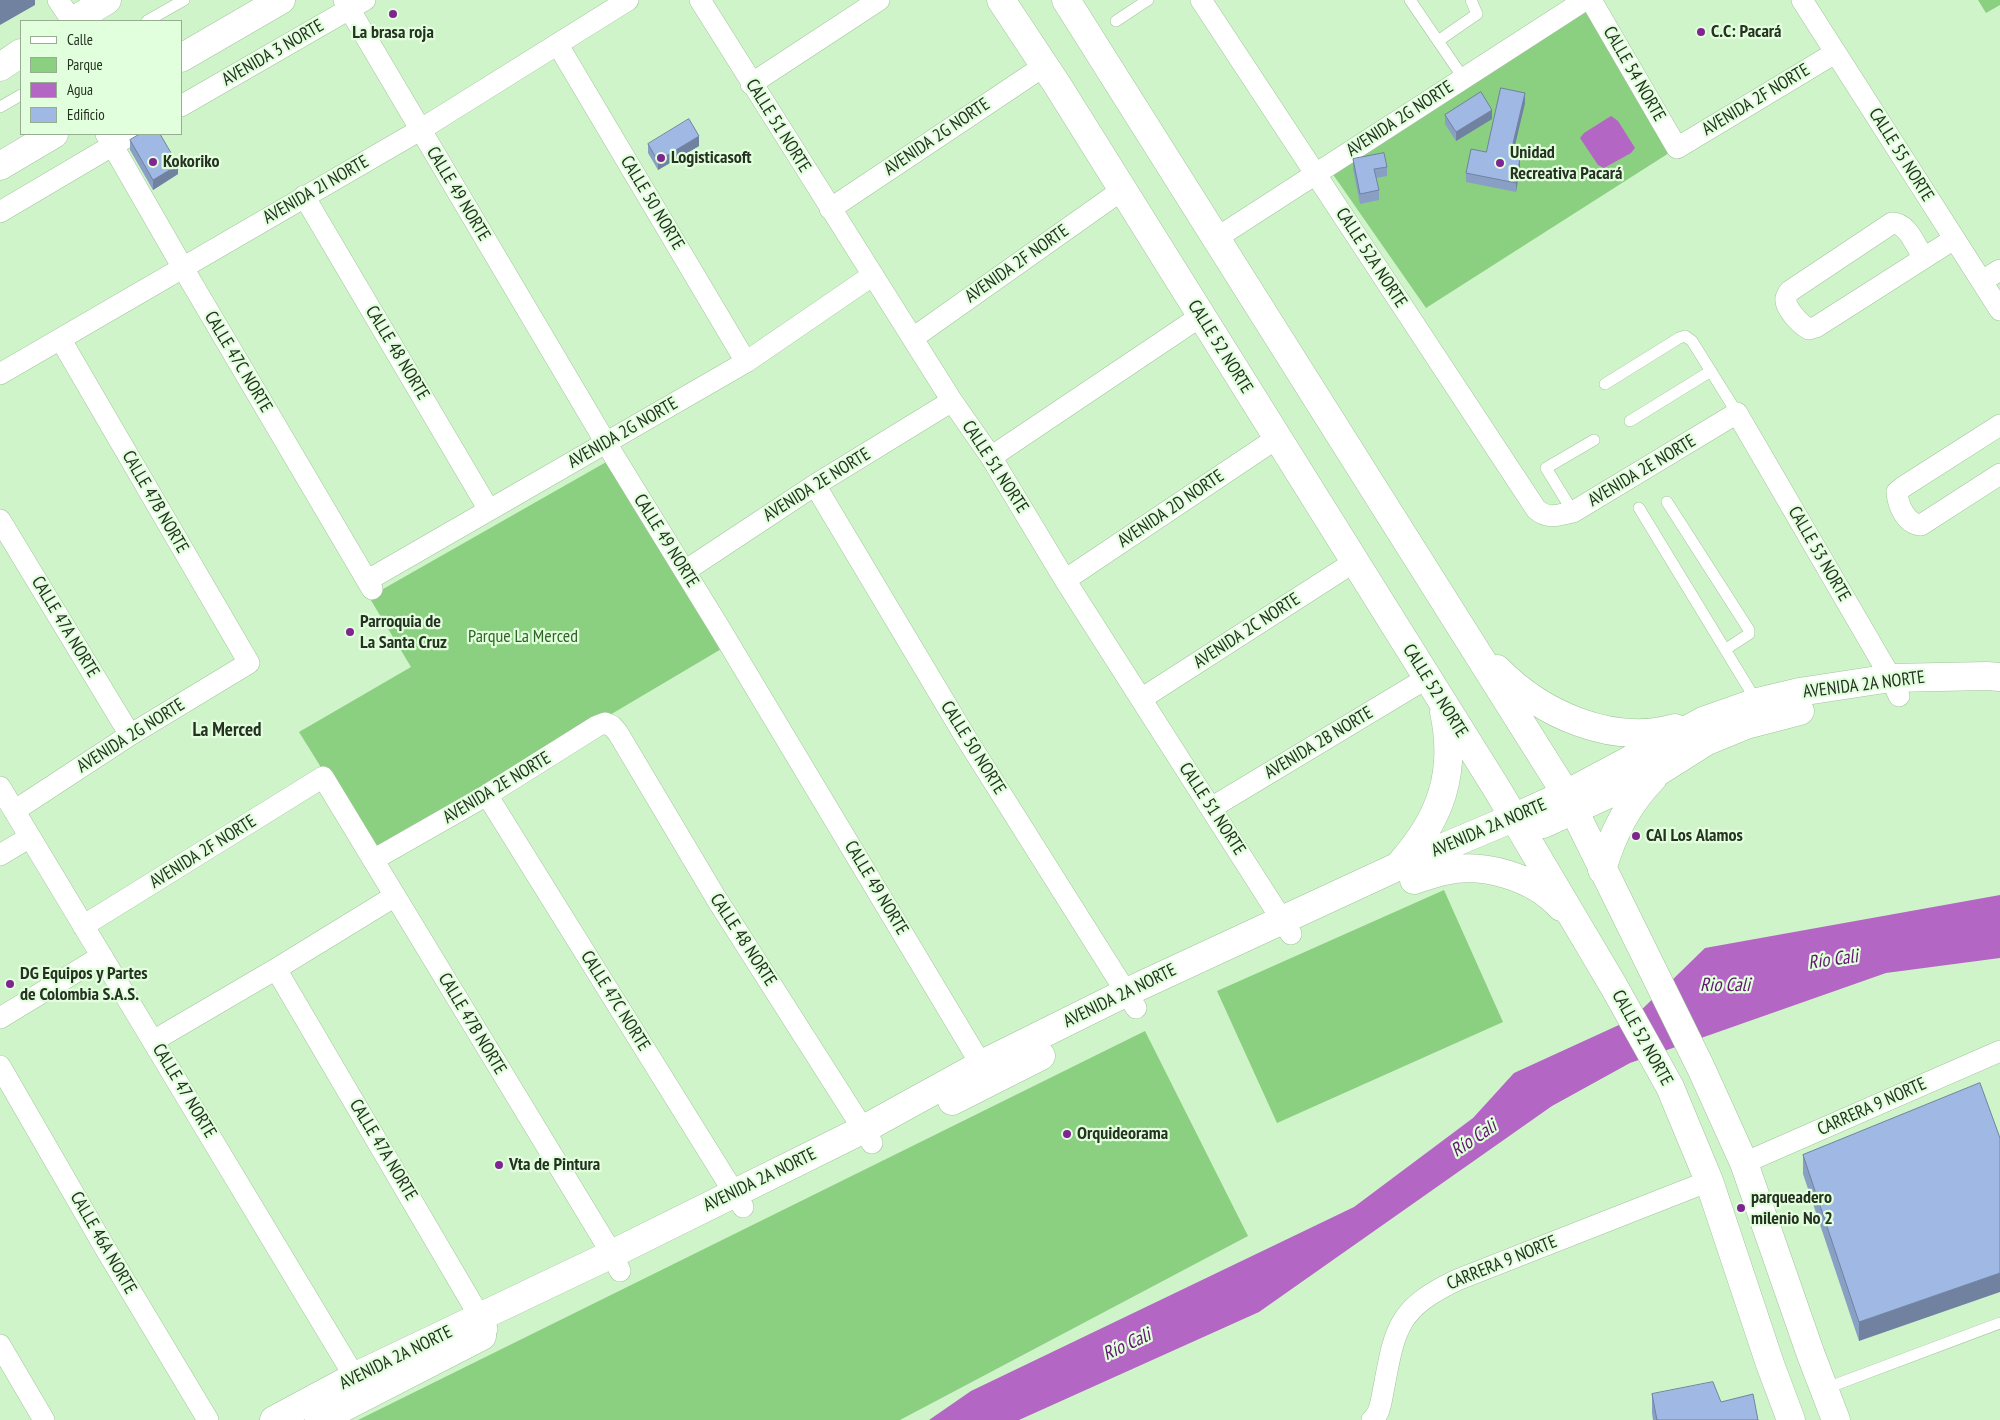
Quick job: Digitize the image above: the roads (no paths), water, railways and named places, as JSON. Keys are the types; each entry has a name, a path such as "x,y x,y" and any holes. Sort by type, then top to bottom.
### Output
{"main road":[{"path":"75,20 107,0"},
{"path":"182,57 280,0"},
{"name":"CALLE 52 NORTE","path":"1001,0 1497,789 1613,985 1670,1087 1709,1181 1770,1364 1791,1420"},
{"path":"1066,0 1546,763 1567,807 1608,881 1701,1068 1744,1163 1811,1355 1836,1420"},
{"path":"0,66 20,54"},
{"path":"0,166 52,135"},
{"path":"1462,628 1483,656 1507,680 1536,701 1566,717 1600,728 1633,734 1664,732 1704,721"},
{"name":"AVENIDA 2A NORTE","path":"1567,807 1704,721 1757,702 1799,692 1895,687 2000,677"},
{"name":"AVENIDA 2A NORTE","path":"274,1420 361,1386 485,1324 616,1262 868,1136 986,1072 1131,1000 1406,873 1518,825 1661,770 1707,741 1746,725 1895,687 2000,695"},
{"path":"1442,704 1448,732 1449,761 1444,790 1434,818 1419,844 1406,873 1476,869 1508,874 1535,887 1558,904 1577,925"},
{"path":"1497,789 1515,795 1525,793 1540,782 1545,773 1546,763"},
{"path":"1608,881 1609,848 1630,805 1661,770"},
{"path":"1770,1364 1777,1350 1787,1345 1798,1345 1811,1355"},
{"name":"AVENIDA 2A NORTE","path":"333,1417 361,1386"}],"street":[{"path":"58,0 72,20"},
{"name":"AVENIDA 2I NORTE","path":"0,374 420,130 628,0"},
{"name":"CALLE 51 NORTE","path":"700,0 751,84 952,401 991,457 1065,580 1287,927"},
{"path":"751,84 879,0"},
{"name":"CALLE 52A NORTE","path":"1201,0 1530,500 1543,515"},
{"name":"AVENIDA 2G NORTE","path":"1215,239 1586,0"},
{"name":"CALLE 54 NORTE","path":"1591,0 1677,148"},
{"name":"CALLE 55 NORTE","path":"1802,0 2000,310"},
{"name":"AVENIDA 3 NORTE","path":"182,105 353,3"},
{"name":"CALLE 49 NORTE","path":"353,3 420,130 606,443 986,1072"},
{"name":"CALLE 50 NORTE","path":"558,45 746,362"},
{"name":"AVENIDA 2F NORTE","path":"1677,148 1835,53"},
{"name":"AVENIDA 2G NORTE","path":"830,208 1044,66"},
{"path":"0,212 109,139 127,135"},
{"name":"CALLE 47C NORTE","path":"109,139 370,585"},
{"name":"AVENIDA 2F NORTE","path":"913,338 1122,190"},
{"name":"CALLE 48 NORTE","path":"304,196 489,510"},
{"path":"1923,257 1904,227 1898,223 1892,223 1790,291 1786,297 1787,305 1803,326 1809,330 1954,239"},
{"path":"1982,281 2000,270"},
{"name":"AVENIDA 2G NORTE","path":"370,585 489,510 746,362 872,275"},
{"path":"991,457 1201,316"},
{"name":"CALLE 47B NORTE","path":"61,340 249,663"},
{"name":"AVENIDA 2E NORTE","path":"685,571 815,485 952,401"},
{"name":"AVENIDA 2E NORTE","path":"1543,515 1552,516 1573,512 1737,413"},
{"name":"CALLE 53 NORTE","path":"1737,413 1895,687"},
{"path":"2000,425 1903,486 1897,492 1897,500 1908,520 1914,524 1921,525 2000,474"},
{"name":"AVENIDA 2D NORTE","path":"1065,580 1277,438"},
{"name":"CALLE 50 NORTE","path":"815,485 966,738 1131,1000"},
{"name":"CALLE 47A NORTE","path":"0,520 130,735"},
{"name":"AVENIDA 2C NORTE","path":"1141,699 1354,562"},
{"name":"AVENIDA 2G NORTE","path":"14,811 130,735 249,663"},
{"name":"AVENIDA 2B NORTE","path":"1211,808 1427,678"},
{"name":"AVENIDA 2E NORTE","path":"373,860 487,795 597,726 604,723 612,726 618,733"},
{"name":"CALLE 48 NORTE","path":"618,733 716,898 868,1136"},
{"name":"AVENIDA 2F NORTE","path":"84,926 323,777"},
{"name":"CALLE 47B NORTE","path":"323,777 616,1262"},
{"name":"CALLE 47 NORTE","path":"0,787 361,1386"},
{"name":"CALLE 47C NORTE","path":"487,795 738,1200"},
{"path":"0,855 30,836"},
{"path":"153,1041 395,896"},
{"path":"0,1018 102,956"},
{"name":"CALLE 47A NORTE","path":"276,969 485,1324"},
{"name":"CARRERA 9 NORTE","path":"1744,1163 2000,1050"},
{"name":"CALLE 46A NORTE","path":"0,1066 105,1248 208,1420"},
{"name":"CARRERA 9 NORTE","path":"1372,1420 1376,1417 1381,1403 1392,1343 1406,1316 1419,1301 1432,1292 1466,1276 1709,1181"},
{"path":"0,1346 44,1420"}],"lane":[{"path":"149,20 184,0"},
{"path":"1116,21 1148,0"},
{"path":"1410,0 1464,79"},
{"path":"1438,41 1477,14 1471,0"},
{"path":"0,107 20,96"},
{"path":"1605,384 1685,336 1692,340 1737,413"},
{"path":"1630,421 1711,371"},
{"path":"1573,512 1546,468 1594,440"},
{"path":"1667,502 1749,630 1749,634 1746,637 1726,649"},
{"path":"1639,508 1757,702"},
{"path":"1824,1389 2000,1323"}],"water":[{"path":"1611,116 1618,121 1635,148 1631,153 1604,168 1598,165 1580,138 1584,133"},
{"name":"Rio Cali","path":"2000,895 2000,958 1886,973 1630,1063 1552,1106 1259,1312 1019,1420 929,1420 971,1391 1354,1207 1473,1118 1514,1073 1632,1019 1705,948"}],"place":[{"name":"La brasa roja","path":"393,14"},
{"name":"C.C: Pacará","path":"1701,32"},
{"name":"Logisticasoft","path":"661,158"},
{"name":"Kokoriko","path":"153,162"},
{"name":"Unidad Recreativa Pacará","path":"1500,163"},
{"name":"Parroquia de La Santa Cruz","path":"350,632"},
{"name":"CAI Los Alamos","path":"1636,836"},
{"name":"DG Equipos y Partes de Colombia S.A.S.","path":"10,984"},
{"name":"Orquideorama","path":"1067,1134"},
{"name":"Vta de Pintura","path":"499,1165"},
{"name":"parqueadero milenio No 2","path":"1741,1208"}],"district":[{"name":"La Merced","path":"227,731"}],"park label":[{"name":"Parque La Merced","path":"523,637"}],"water label":[{"name":"Río Cali","path":"1833,960"},
{"name":"Río Cali","path":"1474,1139"},
{"name":"Río Cali","path":"1127,1345"}]}
